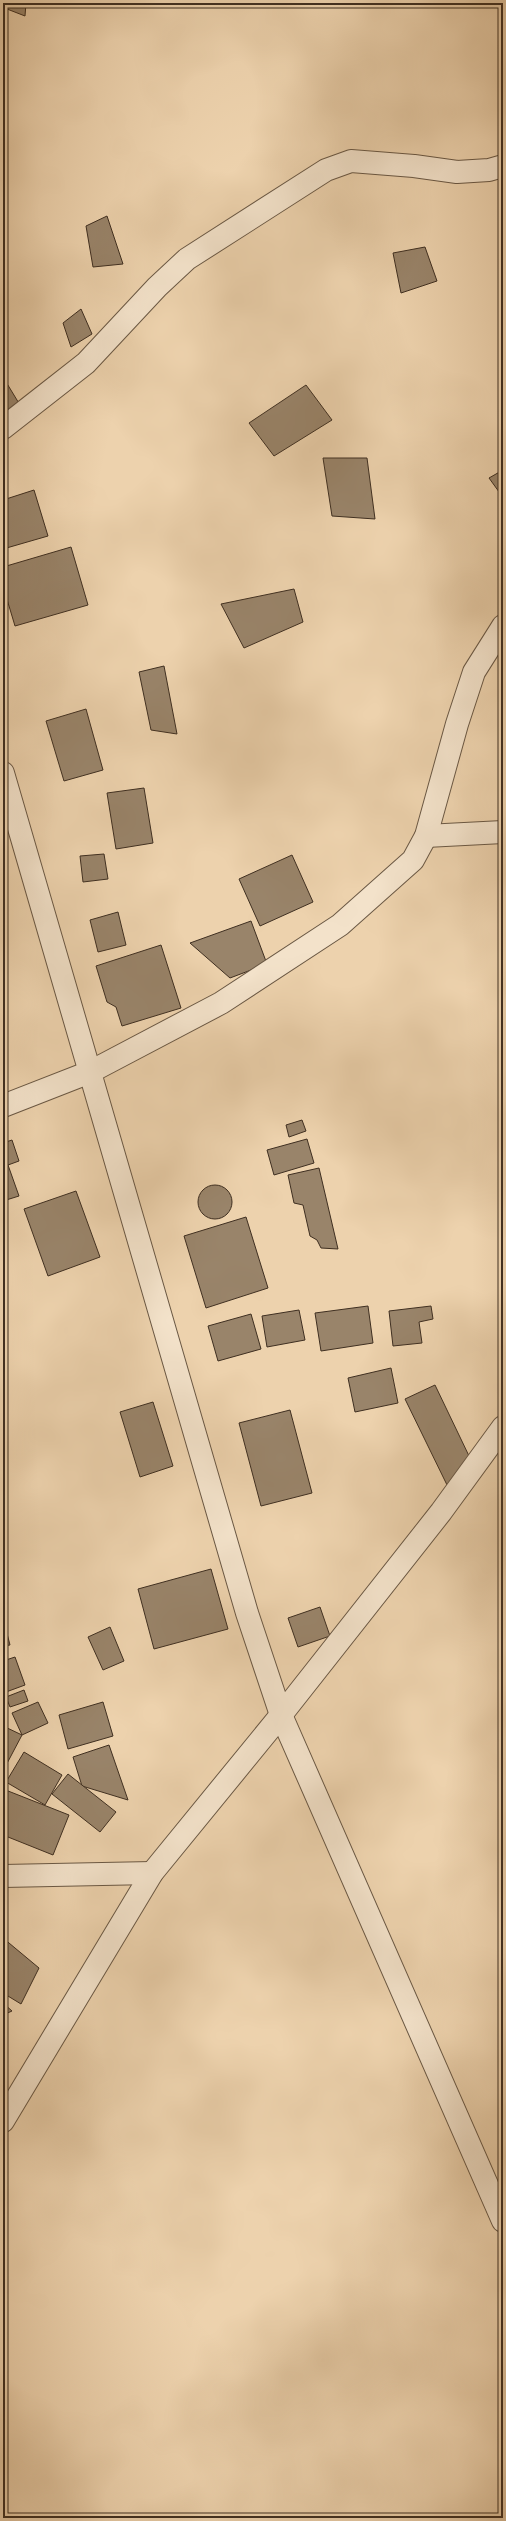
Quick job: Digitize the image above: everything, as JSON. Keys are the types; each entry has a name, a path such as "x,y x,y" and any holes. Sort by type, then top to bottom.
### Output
{"street":[{"path":"3,428 86,363 157,287 187,259 326,170 351,161 414,166 457,172 489,170 503,166"},
{"path":"3,1106 90,1072 221,1003 340,925 413,860 426,836 457,724 474,672 503,626"},
{"path":"3,774 247,1613 281,1715 503,2221"},
{"path":"426,836 503,832"},
{"path":"3,2121 152,1873 281,1715 441,1512 503,1427"},
{"path":"3,1876 152,1873"}],"building":[{"path":"8,3 26,3 25,16 7,9"},
{"path":"107,216 123,264 93,267 86,226"},
{"path":"425,247 437,281 401,293 393,253"},
{"path":"81,309 92,334 71,347 63,323"},
{"path":"3,377 20,405 3,415"},
{"path":"306,385 332,420 274,456 249,423"},
{"path":"323,458 367,458 375,519 332,516"},
{"path":"503,470 503,496 502,496 489,478"},
{"path":"34,490 48,536 3,549 3,500"},
{"path":"71,547 88,605 15,626 3,586 3,567"},
{"path":"294,589 303,622 244,648 221,604"},
{"path":"164,666 177,734 151,730 139,672"},
{"path":"86,709 103,770 64,781 46,721"},
{"path":"144,788 153,843 116,849 107,793"},
{"path":"104,854 108,879 83,882 80,856"},
{"path":"292,855 313,902 260,926 239,879"},
{"path":"118,912 126,945 98,952 90,920"},
{"path":"251,921 267,964 230,978 190,943"},
{"path":"161,945 181,1008 122,1026 116,1007 107,1002 96,966"},
{"path":"302,1120 306,1131 289,1137 286,1125"},
{"path":"307,1139 314,1163 274,1175 267,1150"},
{"path":"12,1140 19,1161 8,1165 19,1196 3,1201 3,1143"},
{"path":"319,1168 338,1249 321,1248 317,1240 310,1236 303,1205 294,1203 288,1175"},
{"path":"215,1185 227,1190 232,1202 227,1214 215,1219 203,1214 198,1202 203,1190"},
{"path":"76,1191 100,1257 48,1276 24,1209"},
{"path":"246,1217 268,1288 206,1308 184,1236"},
{"path":"368,1306 373,1343 321,1351 315,1313"},
{"path":"431,1306 433,1319 419,1322 422,1343 393,1346 389,1311"},
{"path":"299,1310 305,1340 267,1347 262,1316"},
{"path":"251,1314 261,1349 218,1361 208,1326"},
{"path":"391,1368 398,1403 355,1412 348,1378"},
{"path":"435,1385 470,1458 448,1487 405,1399"},
{"path":"153,1402 173,1466 140,1477 120,1412"},
{"path":"290,1410 312,1493 261,1506 239,1423"},
{"path":"211,1569 228,1629 154,1649 138,1589"},
{"path":"320,1607 330,1636 298,1647 288,1618"},
{"path":"3,1618 10,1645 3,1646"},
{"path":"110,1627 124,1661 103,1670 88,1637"},
{"path":"15,1657 25,1685 6,1692 3,1683 3,1661"},
{"path":"24,1690 28,1701 10,1707 6,1697"},
{"path":"38,1702 48,1723 22,1735 12,1713"},
{"path":"103,1702 113,1736 68,1749 59,1715"},
{"path":"3,1726 22,1735 3,1771"},
{"path":"109,1745 128,1800 82,1786 73,1757"},
{"path":"24,1752 62,1775 45,1805 6,1782"},
{"path":"68,1774 116,1812 100,1832 52,1794"},
{"path":"3,1789 69,1815 53,1855 3,1835"},
{"path":"3,1938 39,1968 21,2004 3,1993"},
{"path":"3,2003 12,2011 3,2015"}]}
